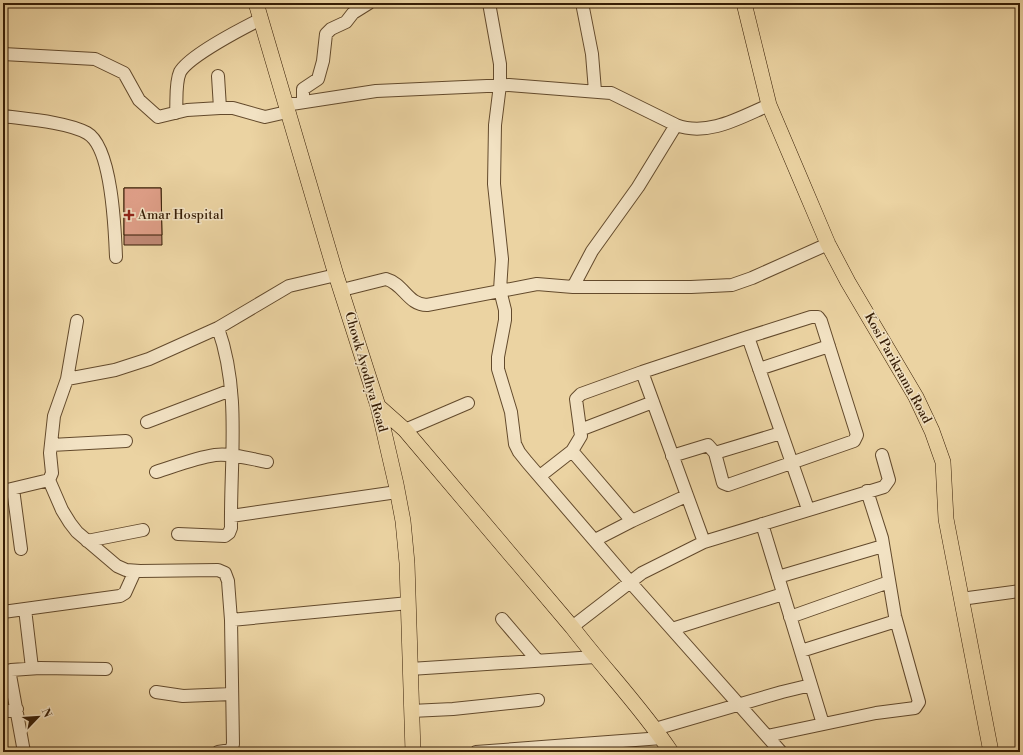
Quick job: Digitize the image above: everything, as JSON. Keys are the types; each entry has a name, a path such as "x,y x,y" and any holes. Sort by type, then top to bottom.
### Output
{"main road":[{"name":"Chowk Ayodhya Road","path":"256,3 336,275 378,406 397,492 403,521 407,563 413,752"},
{"name":"Kosi Parikrama Road","path":"744,3 770,105 828,244 848,282 916,396 932,431 943,462 946,519 991,752"},
{"path":"378,406 405,430 572,627 658,733 671,752"}],"street":[{"path":"303,102 303,89 316,82 319,76 326,34 331,29 346,22 353,13 369,3"},
{"path":"490,3 500,64 500,85 495,125 494,184 502,259 500,290 505,310 505,320 498,357 501,380 511,412 515,444 519,452 631,583 781,752"},
{"path":"583,8 592,54 595,90"},
{"path":"176,113 178,79 180,72 186,65 224,39 261,19"},
{"path":"3,54 95,59 124,73 139,100 158,117 187,110 234,108 265,117 303,102 376,91 500,85 595,90 621,97 684,128 710,128 770,105"},
{"path":"218,76 220,108"},
{"path":"3,116 69,127 88,133 93,138 103,160 111,192 116,257"},
{"path":"573,287 592,251 638,187 676,125"},
{"path":"342,290 386,278 393,280 413,302 420,305 427,305 537,284 573,287 691,287 732,285 828,244"},
{"path":"67,378 115,370 149,359 218,328 289,286 336,275"},
{"path":"540,476 572,451 581,436 576,399 578,396 642,372 748,337 811,317 818,318 823,324 857,435 854,441 792,464 725,485 715,453 708,445 672,456"},
{"path":"77,321 67,378 54,416 51,445 52,473 49,480 62,510 70,523 87,541 118,566 135,570 218,570 224,573 228,581 231,620 233,744 232,751 218,752"},
{"path":"178,534 225,536 229,533 231,528 231,390 228,364 218,328"},
{"path":"748,337 808,509"},
{"path":"759,369 829,346"},
{"path":"642,372 704,542"},
{"path":"147,422 231,390"},
{"path":"580,430 653,402"},
{"path":"405,430 468,403"},
{"path":"715,453 781,433"},
{"path":"51,445 126,441"},
{"path":"572,451 632,521"},
{"path":"156,472 216,455 267,462"},
{"path":"572,627 642,573 704,542 884,487 889,480 882,455"},
{"path":"21,549 8,490 49,480"},
{"path":"767,736 876,713 915,708 918,702 896,620 883,546 867,491"},
{"path":"231,516 397,492"},
{"path":"595,540 686,496"},
{"path":"762,524 790,617 802,651 823,724"},
{"path":"87,541 143,530"},
{"path":"778,577 883,546"},
{"path":"3,612 120,596 125,593 135,570"},
{"path":"790,617 889,582"},
{"path":"961,599 1020,591"},
{"path":"672,629 783,594"},
{"path":"231,620 409,603"},
{"path":"25,609 32,668"},
{"path":"502,619 537,660"},
{"path":"802,651 896,620"},
{"path":"410,669 595,657"},
{"path":"24,752 10,675 11,670 32,668 106,669"},
{"path":"476,752 514,751 658,733 739,704 811,686"},
{"path":"156,692 183,696 232,694"},
{"path":"411,711 453,709 538,700"},
{"path":"3,712 17,709"}],"building":[{"path":"124,188 161,188 162,235 124,235"}],"place":[{"name":"Amar Hospital","path":"129,215"}]}
